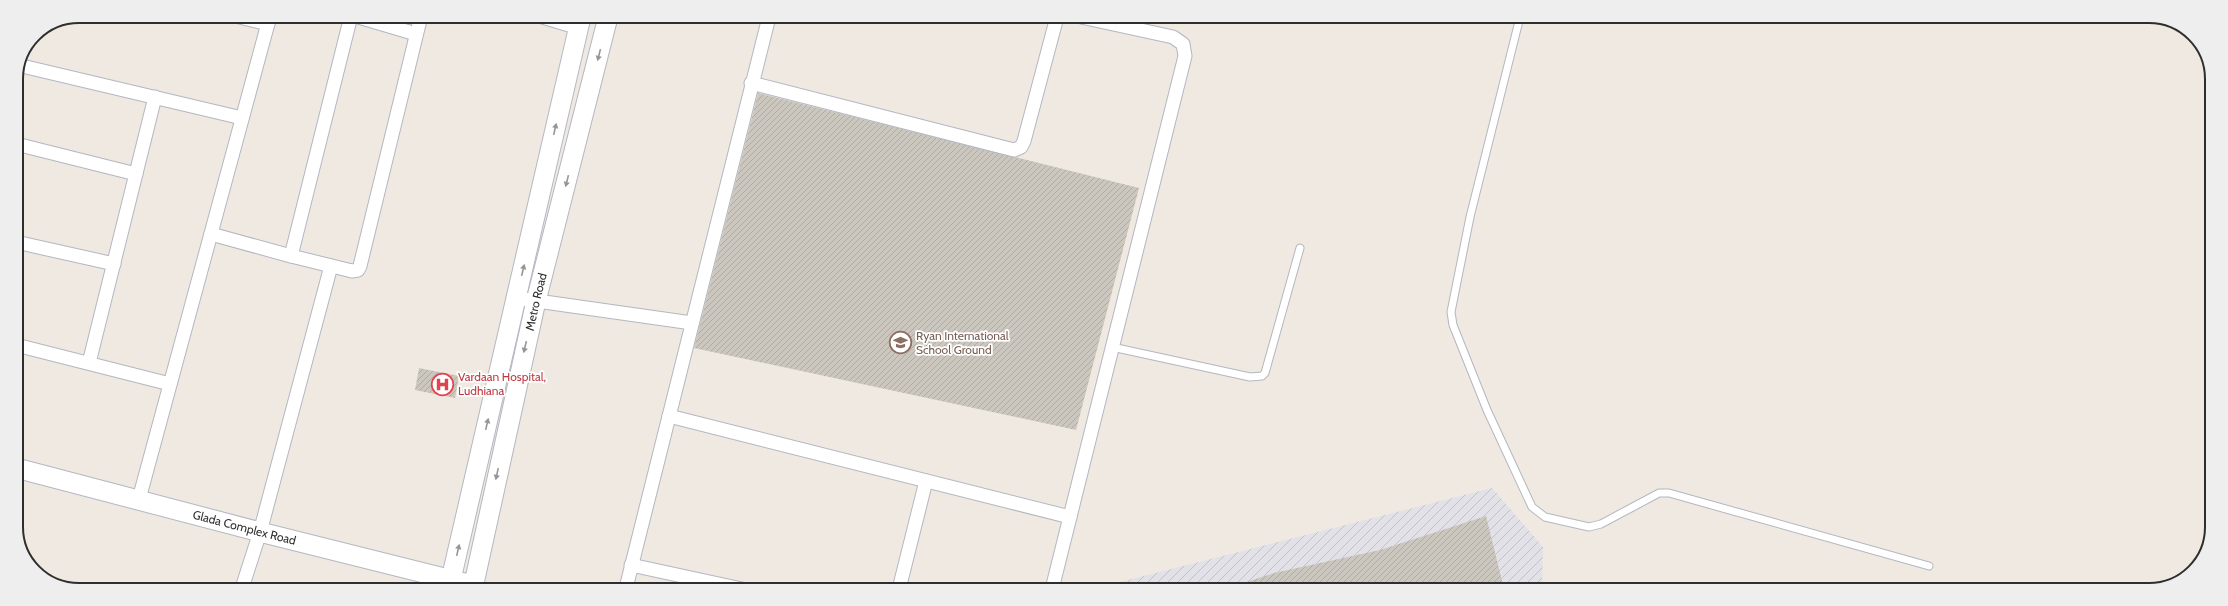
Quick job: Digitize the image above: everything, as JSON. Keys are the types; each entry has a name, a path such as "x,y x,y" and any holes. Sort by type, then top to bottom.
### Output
{"street":[{"path":"139,499 268,23"},
{"path":"291,256 349,23"},
{"path":"379,23 416,34"},
{"path":"210,234 352,271 358,270 418,23"},
{"name":"Metro Road","path":"450,583 580,23"},
{"name":"Metro Road","path":"475,583 508,422 536,301 606,23"},
{"path":"627,583 751,83 767,23"},
{"path":"751,83 1014,150 1021,147 1024,141 1055,23"},
{"path":"1054,583 1185,56 1185,49 1180,40 1173,37 1109,23"},
{"path":"24,67 242,118"},
{"path":"89,364 155,97"},
{"path":"23,146 136,174"},
{"path":"23,244 114,264"},
{"path":"244,583 260,532 332,266"},
{"path":"516,298 692,323"},
{"path":"23,347 170,384"},
{"path":"669,416 1070,517"},
{"name":"Glada Complex Road","path":"23,470 139,499 446,583"},
{"path":"900,583 926,481"},
{"path":"631,565 714,583"}],"lane":[{"path":"1518,23 1470,217 1451,312 1453,325 1486,410 1532,507 1546,517 1589,527 1601,524 1660,493 1670,493 1929,566"},
{"path":"1112,347 1250,377 1262,376 1265,373 1300,248"}],"shaded area":[{"path":"1492,488 1543,547 1542,583 1116,583"}],"building":[{"path":"758,93 1139,188 1076,430 694,348"},
{"path":"419,368 459,376 455,398 415,390"},
{"path":"1486,516 1503,583 1243,583 1274,573 1380,550"}],"place":[{"name":"Ryan International School Ground","path":"901,343"},
{"name":"Vardaan Hospital, Ludhiana","path":"442,384"}]}
